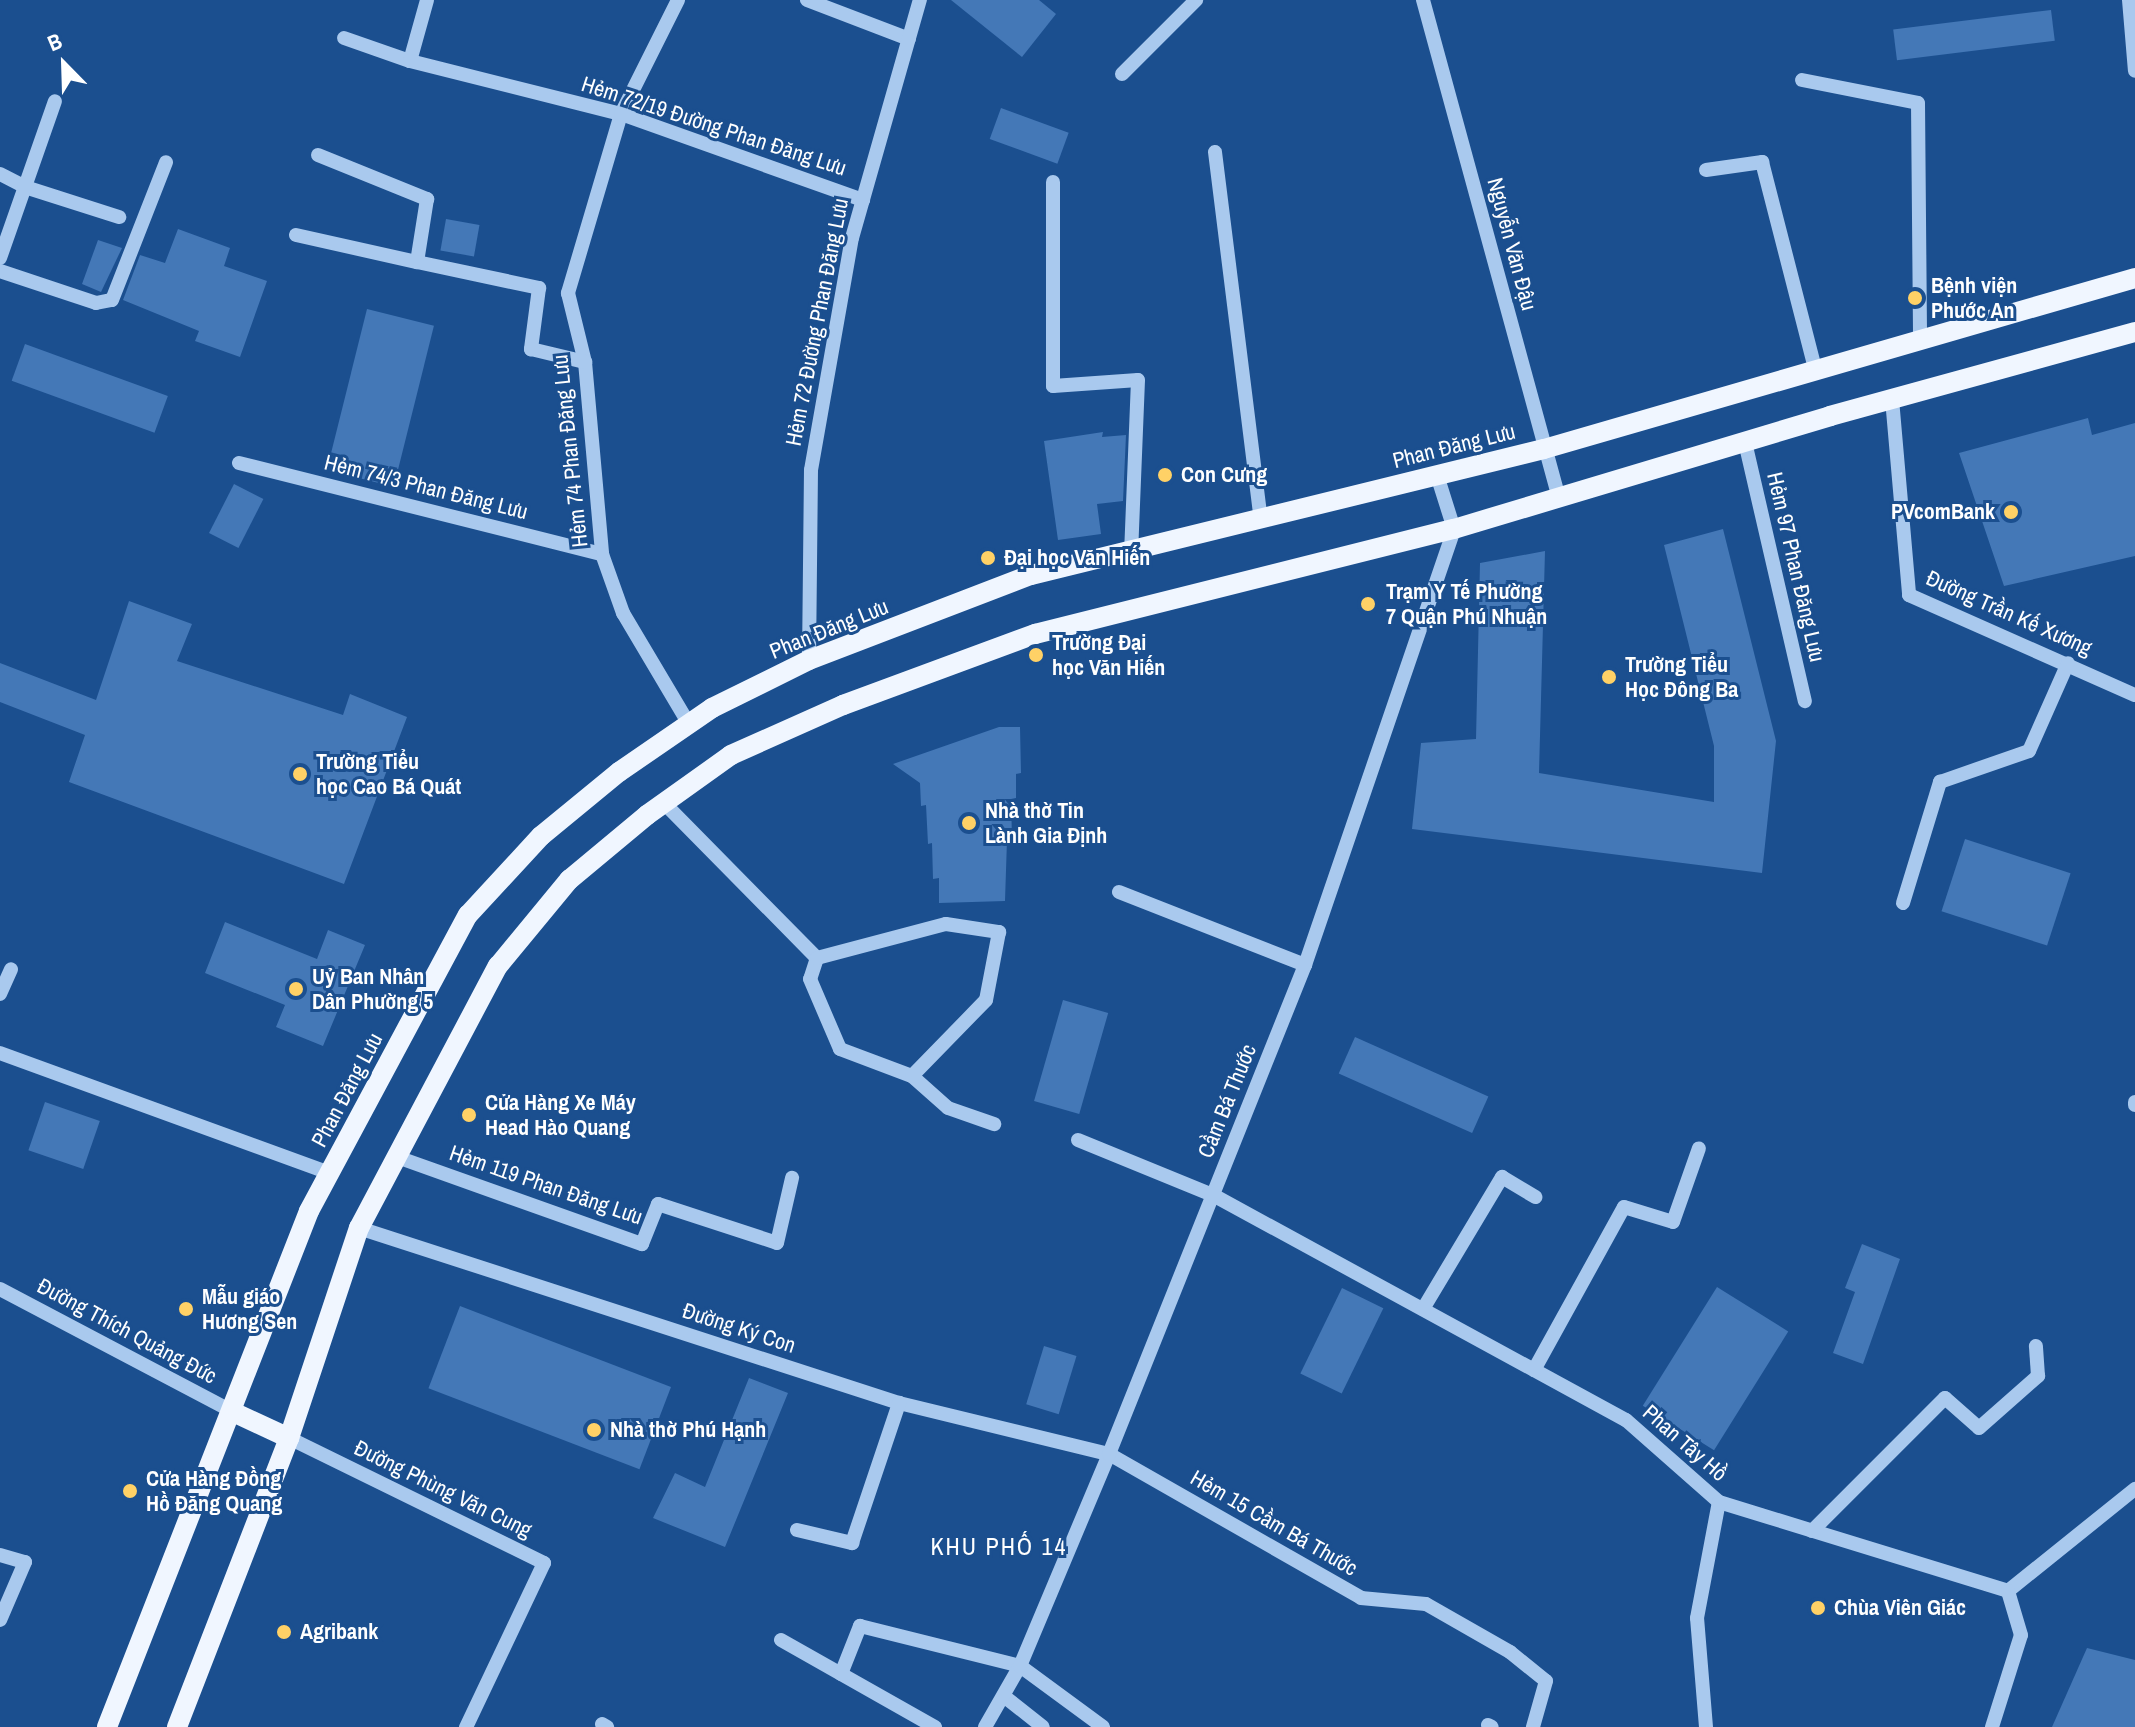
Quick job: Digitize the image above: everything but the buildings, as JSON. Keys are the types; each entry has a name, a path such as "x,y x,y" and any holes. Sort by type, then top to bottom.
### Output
{"main road":[{"name":"Phan Đăng Lưu","path":"107,1727 233,1412 309,1211 468,915 541,836 619,772 712,708 809,660 1031,575 1544,449 2135,278"},
{"path":"177,1727 289,1438 359,1228 498,966 569,880 664,803 731,755 829,711 1035,634 1454,529 1892,399 2135,332"},
{"path":"233,1412 289,1438"}],"street":[{"path":"410,61 427,0"},
{"name":"Hẻm 74 Phan Đăng Lưu","path":"678,0 621,114 568,293 585,362 602,554 623,613 689,724"},
{"path":"807,0 909,39"},
{"name":"Hẻm 72 Đường Phan Đăng Lưu","path":"809,660 811,470 852,238 920,0"},
{"path":"1122,74 1196,0"},
{"name":"Nguyễn Văn Đậu","path":"1423,0 1559,498"},
{"path":"2129,0 2135,71"},
{"name":"Hẻm 72/19 Đường Phan Đăng Lưu","path":"344,38 410,61 621,114 863,200"},
{"path":"1802,80 1918,103 1920,339"},
{"path":"0,258 55,101"},
{"path":"1215,152 1261,519"},
{"path":"318,155 427,199 417,262"},
{"path":"0,271 96,303 112,300 166,162"},
{"path":"1706,170 1762,162 1815,369"},
{"path":"0,174 25,187 119,217"},
{"path":"1053,182 1053,386 1138,380 1131,551"},
{"path":"296,235 539,288 531,349 585,362"},
{"name":"Đường Trần Kế Xương","path":"1892,399 1909,595 2135,695"},
{"name":"Hẻm 97 Phan Đăng Lưu","path":"1745,442 1805,701"},
{"name":"Hẻm 74/3 Phan Đăng Lưu","path":"239,463 602,554"},
{"path":"1437,475 1454,529"},
{"name":"Cầm Bá Thước","path":"985,1727 1005,1697 1020,1666 1109,1454 1305,965 1454,529"},
{"path":"1903,903 1940,782 2029,751 2068,663"},
{"path":"664,803 817,958"},
{"path":"1119,892 1305,965"},
{"path":"817,958 946,924 999,932 986,1000 912,1076"},
{"path":"817,958 810,979 840,1049 912,1076 948,1108 994,1124"},
{"path":"0,994 11,969"},
{"path":"0,1053 330,1173"},
{"name":"Phan Tây Hồ","path":"1078,1140 1213,1195 1626,1420 1719,1502 2008,1591"},
{"path":"1534,1370 1624,1207 1673,1222 1699,1148"},
{"name":"Hẻm 119 Phan Đăng Lưu","path":"397,1157 642,1244 658,1204 777,1243 792,1178"},
{"path":"1423,1309 1502,1177 1535,1197"},
{"name":"Đường Ký Con","path":"359,1228 899,1403 1109,1454"},
{"name":"Đường Thích Quảng Đức","path":"0,1289 233,1412"},
{"path":"1812,1531 1945,1398 1979,1428 2038,1376 2036,1346"},
{"path":"797,1530 852,1543 899,1403"},
{"name":"Đường Phùng Văn Cung","path":"289,1438 544,1563 466,1727"},
{"name":"Hẻm 15 Cầm Bá Thước","path":"1109,1454 1361,1598 1426,1604 1510,1652 1546,1681 1533,1727"},
{"path":"1992,1727 2021,1635 2008,1591 2135,1489"},
{"path":"1706,1727 1697,1618 1719,1502"},
{"path":"0,1555 25,1562 0,1620"},
{"path":"841,1674 860,1626 1020,1666 1103,1727"},
{"path":"781,1640 935,1727"},
{"path":"1005,1697 1043,1727"}],"place":[{"name":"Bệnh viện Phước An","path":"1915,298"},
{"name":"Con Cưng","path":"1165,475"},
{"name":"PVcomBank","path":"2011,512"},
{"name":"Đại học Văn Hiến","path":"988,558"},
{"name":"Trạm Y Tế Phường 7 Quận Phú Nhuận","path":"1368,604"},
{"name":"Trường Đại học Văn Hiến","path":"1036,655"},
{"name":"Trường Tiểu Học Đông Ba","path":"1609,677"},
{"name":"Trường Tiểu học Cao Bá Quát","path":"300,774"},
{"name":"Nhà thờ Tin Lành Gia Định","path":"969,823"},
{"name":"Uỷ Ban Nhân Dân Phường 5","path":"296,989"},
{"name":"Cửa Hàng Xe Máy Head Hào Quang","path":"469,1115"},
{"name":"Mẫu giáo Hương Sen","path":"186,1309"},
{"name":"Nhà thờ Phú Hạnh","path":"594,1430"},
{"name":"Cửa Hàng Đồng Hồ Đăng Quang","path":"130,1491"},
{"name":"Chùa Viên Giác","path":"1818,1608"},
{"name":"Agribank","path":"284,1632"}],"district":[{"name":"KHU PHỐ 14","path":"999,1547"}]}
